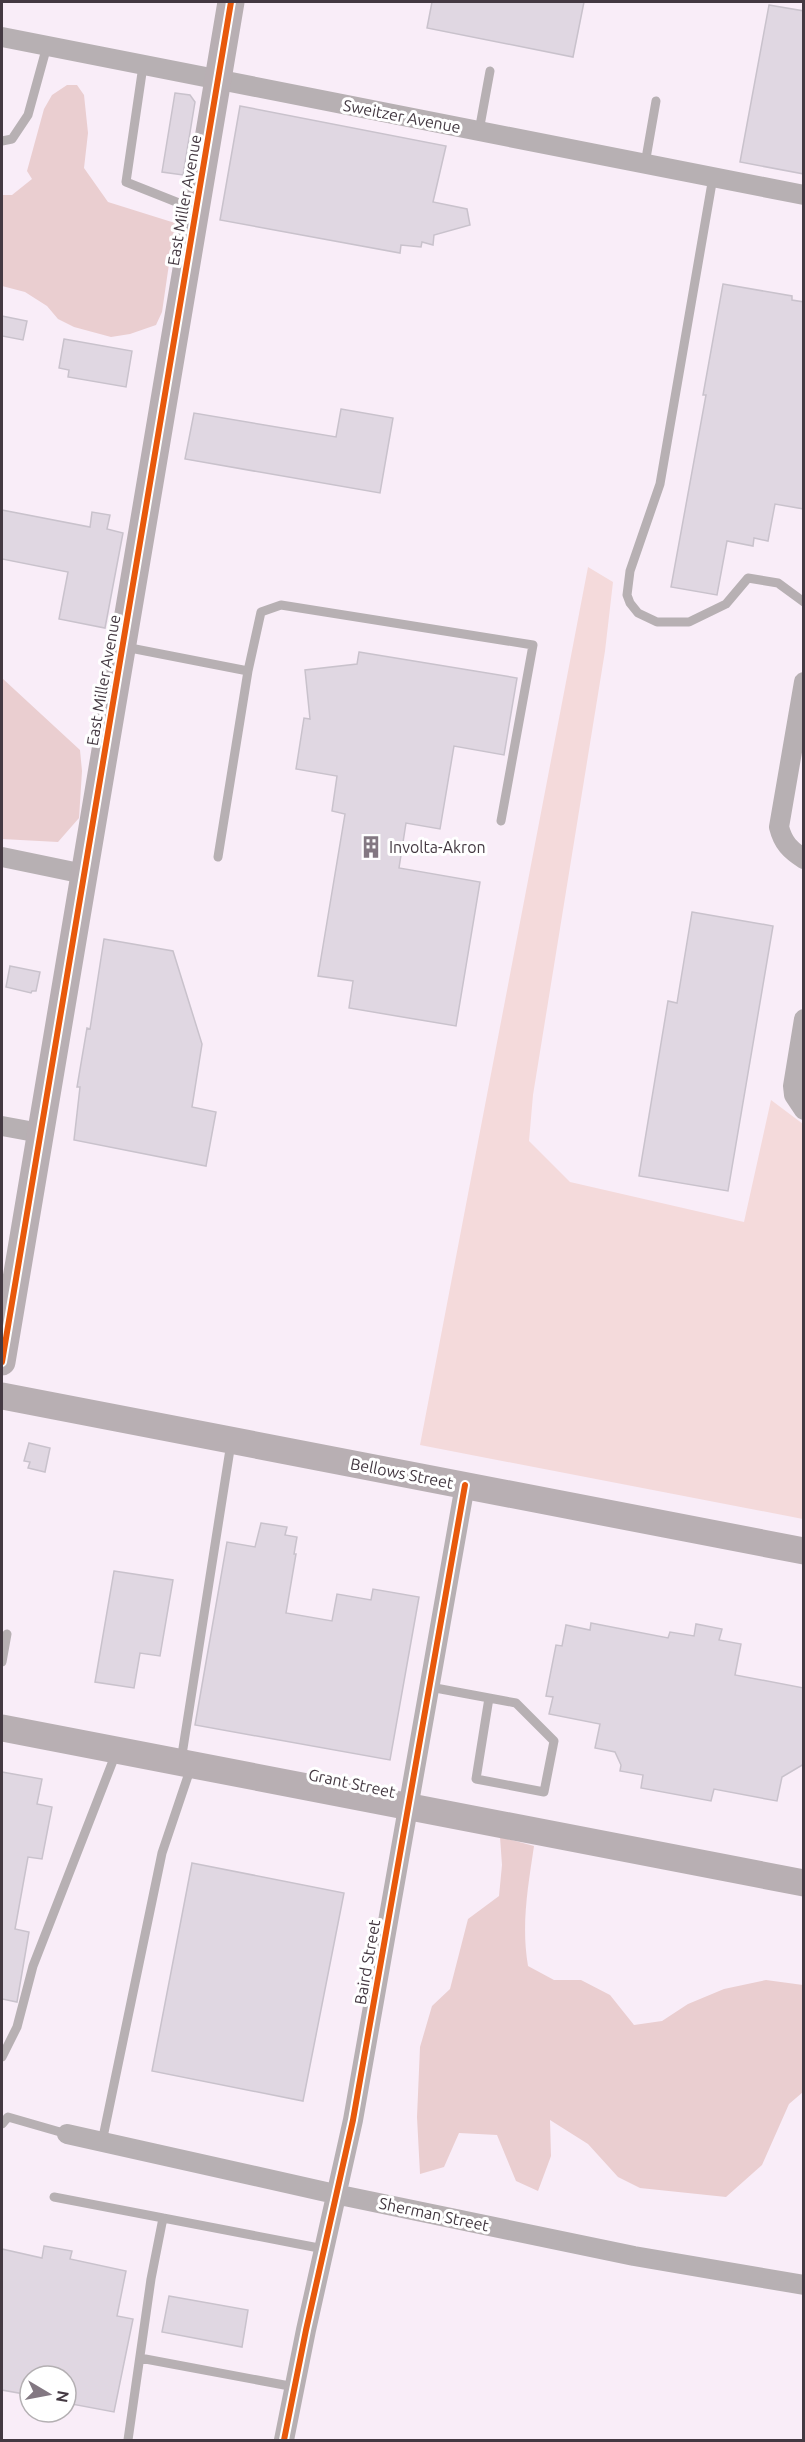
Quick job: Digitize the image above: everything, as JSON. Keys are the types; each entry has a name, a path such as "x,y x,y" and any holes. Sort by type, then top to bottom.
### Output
{"street":[{"name":"East Miller Avenue","path":"2,1362 231,2"},
{"name":"Sweitzer Avenue","path":"2,37 804,195"},
{"path":"804,682 779,827 782,840 790,850 804,859"},
{"path":"2,857 84,873"},
{"path":"801,1107 793,1086 804,1019"},
{"path":"2,1126 40,1133"},
{"name":"Bellows Street","path":"2,1396 804,1551"},
{"name":"Baird Street","path":"284,2440 353,2120 465,1485"},
{"name":"Grant Street","path":"2,1728 804,1883"},
{"name":"Sherman Street","path":"67,2134 634,2256 804,2285"}],"lane":[{"path":"2,141 12,139 28,115 46,46"},
{"path":"143,66 126,182 196,210"},
{"path":"479,131 490,71"},
{"path":"645,164 656,101"},
{"path":"713,177 660,484 630,571 627,595 638,613 657,622 689,622 699,618 726,604 748,578 778,583 804,602"},
{"path":"218,857 248,671 261,612 281,604 533,645 501,821"},
{"path":"123,647 248,671"},
{"path":"102,2142 162,1853 186,1764 231,1441"},
{"path":"2,1662 7,1634"},
{"path":"430,1687 516,1703 554,1741 544,1792 476,1779 489,1698"},
{"path":"2,2057 17,2027 33,1966 117,1750"},
{"path":"4,2118 67,2134"},
{"path":"54,2197 324,2249"},
{"path":"128,2440 151,2279 163,2218"},
{"path":"140,2358 295,2387"}],"shaded area":[{"path":"67,85 77,85 84,95 88,133 84,168 108,202 175,223 162,312 156,325 130,334 111,337 74,327 58,319 47,306 25,292 2,286 2,195 12,195 32,179 27,171 44,109 52,95"},
{"path":"588,567 613,582 605,651 533,1095 529,1141 570,1182 744,1222 771,1100 803,1124 803,1519 420,1445"},
{"path":"2,678 80,750 82,771 79,818 58,842 2,839"},
{"path":"500,1837 534,1846 525,1921 528,1966 554,1980 581,1980 610,1995 634,2025 662,2021 688,2004 724,1989 766,1980 803,1985 803,2092 789,2104 762,2165 726,2197 640,2188 618,2177 588,2144 550,2120 551,2156 538,2191 516,2181 497,2135 459,2133 444,2167 420,2174 417,2117 420,2047 432,2006 450,1989 468,1919 499,1896 502,1865"}],"building":[{"path":"432,2 584,2 573,57 427,28"},
{"path":"769,5 804,11 804,174 740,162"},
{"path":"175,93 190,95 195,102 183,175 162,172"},
{"path":"240,106 446,146 433,202 467,209 470,225 434,235 433,245 422,242 421,247 401,245 400,253 220,220"},
{"path":"723,284 792,296 792,300 804,302 804,509 775,504 768,541 754,538 753,546 727,541 717,595 671,587 706,395 703,395"},
{"path":"2,316 27,321 23,340 2,336"},
{"path":"64,339 132,351 126,387 68,377 69,370 59,368"},
{"path":"341,409 393,418 380,493 185,459 194,413 336,437"},
{"path":"2,510 90,527 92,512 110,515 107,529 123,533 105,628 59,619 68,572 2,559"},
{"name":"Involta-Akron","path":"359,652 517,678 504,755 454,746 440,829 406,823 399,868 480,882 456,1026 349,1008 353,981 318,976 345,814 332,811 337,776 296,769 304,718 310,719 305,670 357,664"},
{"path":"692,912 773,926 728,1191 639,1176 668,1001 677,1003"},
{"path":"104,939 173,951 202,1044 192,1107 216,1112 206,1166 74,1140 80,1087 77,1087 87,1028 90,1029"},
{"path":"10,966 40,972 36,991 31,993 6,987"},
{"path":"29,1443 50,1448 45,1472 28,1468 30,1462 24,1461"},
{"path":"261,1523 287,1527 285,1535 297,1537 286,1613 332,1621 337,1594 371,1600 373,1589 419,1597 390,1760 195,1725 227,1542 255,1547"},
{"path":"114,1571 173,1580 160,1656 140,1653 134,1688 95,1682"},
{"path":"591,1623 668,1638 670,1632 694,1636 696,1624 722,1629 719,1640 741,1644 735,1675 804,1688 804,1764 782,1777 777,1801 714,1789 711,1801 641,1788 643,1775 620,1771 621,1765 615,1752 595,1748 600,1724 549,1714 553,1697 546,1696 556,1645 562,1646 566,1625 590,1630"},
{"path":"2,1772 42,1779 37,1804 52,1807 42,1859 28,1857 15,1929 29,1932 17,2002 2,1999"},
{"path":"192,1863 344,1893 303,2101 152,2071"},
{"path":"44,2246 72,2251 70,2259 126,2271 117,2316 133,2319 114,2412 78,2405 78,2364 18,2364 18,2393 2,2390 2,2249 42,2258"},
{"path":"169,2296 248,2310 242,2347 162,2332"}],"cycle path":[{"path":"2,1362 231,2"},
{"path":"284,2440 353,2120 465,1485"}],"place":[{"name":"Involta-Akron","path":"371,847"}]}
